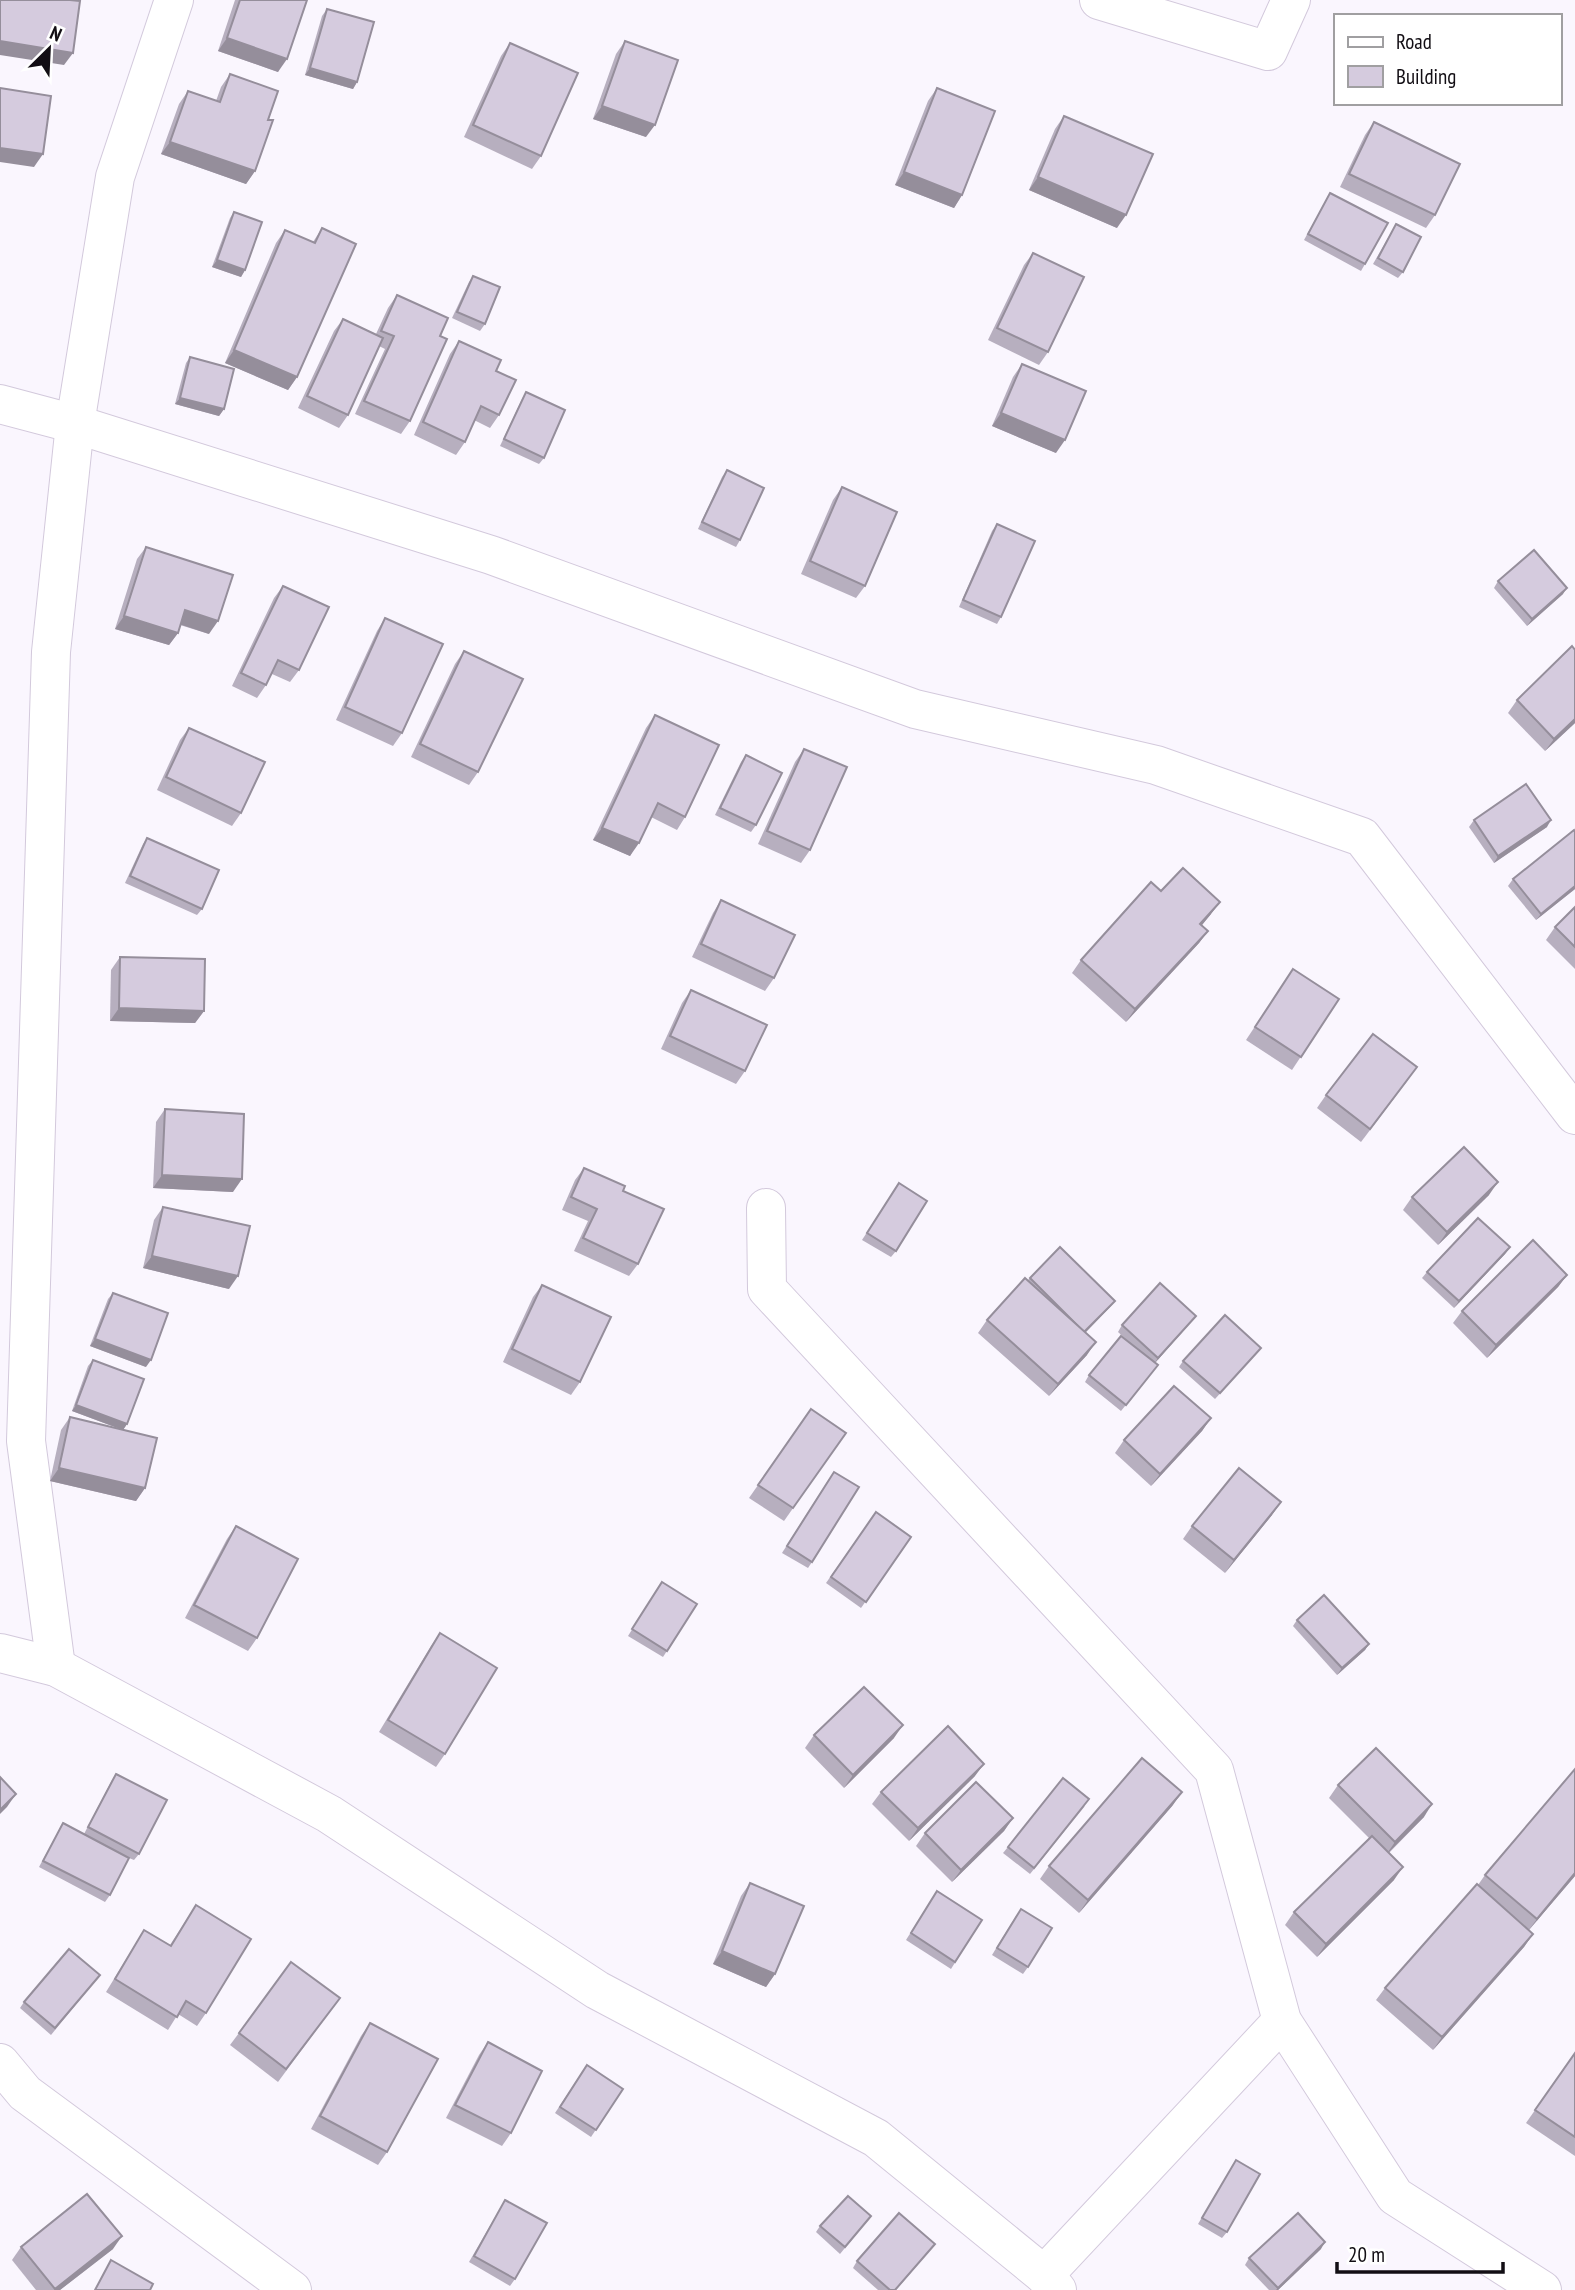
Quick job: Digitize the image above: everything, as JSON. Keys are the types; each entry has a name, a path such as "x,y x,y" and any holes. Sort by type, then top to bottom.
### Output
{"street":[{"path":"56,1667 26,1441 51,652 75,425 115,177 174,0"},
{"path":"1099,0 1268,51 1291,0"},
{"path":"0,404 491,555 915,709 1156,765 1362,836 1575,1115"},
{"path":"766,1208 767,1289 1214,1770 1282,2021 1395,2196 1542,2290"},
{"path":"0,1653 56,1667 329,1814 597,1990 876,2138 1050,2283 1282,2021"},
{"path":"0,2063 25,2093 292,2290"}],"building":[{"path":"0,0 80,1 73,53 0,41"},
{"path":"240,0 307,0 287,59 227,38"},
{"path":"327,9 374,22 357,82 310,68"},
{"path":"625,41 678,60 655,125 602,106"},
{"path":"510,43 578,73 541,156 473,125"},
{"path":"230,74 278,91 268,120 273,120 255,171 170,142 188,91 220,102"},
{"path":"0,88 51,96 43,154 0,148"},
{"path":"937,88 995,111 962,195 904,172"},
{"path":"1064,116 1153,154 1126,215 1038,177"},
{"path":"1374,122 1460,164 1435,215 1349,174"},
{"path":"1330,193 1388,223 1365,264 1308,234"},
{"path":"234,212 262,222 245,270 217,260"},
{"path":"1396,224 1421,237 1403,272 1378,258"},
{"path":"322,228 356,244 297,377 234,350 285,230 315,243"},
{"path":"1033,253 1084,277 1048,352 997,328"},
{"path":"473,276 500,287 485,324 457,312"},
{"path":"397,295 448,318 440,336 447,339 410,421 364,401 394,336 381,331"},
{"path":"343,319 383,338 348,415 307,396"},
{"path":"459,341 501,360 496,371 516,380 499,415 481,406 465,442 423,422"},
{"path":"190,357 234,369 224,409 180,398"},
{"path":"1022,364 1086,391 1065,440 1001,413"},
{"path":"526,392 565,410 544,458 504,439"},
{"path":"727,470 764,488 740,540 702,522"},
{"path":"842,487 897,512 865,586 810,561"},
{"path":"997,524 1035,541 1001,617 963,600"},
{"path":"146,547 233,575 218,621 185,610 178,633 124,616"},
{"path":"1534,550 1567,588 1532,619 1498,581"},
{"path":"283,586 329,607 299,670 278,660 266,685 241,673"},
{"path":"385,618 443,644 402,733 345,707"},
{"path":"1572,646 1575,650 1575,719 1554,739 1517,700"},
{"path":"464,651 523,679 478,772 420,744"},
{"path":"655,715 719,745 685,817 658,803 639,843 602,828"},
{"path":"189,728 265,762 241,813 166,777"},
{"path":"804,749 847,767 810,850 767,831"},
{"path":"746,755 782,773 756,825 720,808"},
{"path":"1526,784 1551,820 1498,856 1474,820"},
{"path":"1574,830 1575,886 1541,914 1513,879"},
{"path":"147,838 219,870 202,909 130,876"},
{"path":"1183,868 1220,902 1200,924 1208,931 1135,1009 1081,960 1151,882 1161,891"},
{"path":"721,900 795,935 774,978 701,944"},
{"path":"1575,907 1575,947 1555,927"},
{"path":"120,957 205,959 204,1011 119,1008"},
{"path":"1293,969 1339,999 1301,1057 1255,1027"},
{"path":"691,990 767,1025 745,1071 670,1036"},
{"path":"1373,1034 1417,1067 1370,1129 1326,1095"},
{"path":"165,1109 244,1114 242,1179 162,1175"},
{"path":"1464,1147 1498,1182 1447,1232 1412,1197"},
{"path":"584,1168 625,1186 623,1191 664,1209 638,1264 583,1238 597,1209 571,1197"},
{"path":"899,1183 927,1201 896,1251 867,1233"},
{"path":"163,1207 250,1226 238,1276 152,1256"},
{"path":"1478,1218 1510,1247 1459,1301 1427,1272"},
{"path":"1533,1240 1567,1275 1496,1345 1462,1311"},
{"path":"1060,1247 1115,1301 1084,1332 1030,1278"},
{"path":"1025,1278 1096,1342 1058,1384 987,1320"},
{"path":"1160,1283 1196,1316 1158,1358 1122,1325"},
{"path":"542,1285 611,1317 580,1382 512,1349"},
{"path":"113,1293 168,1313 151,1360 95,1339"},
{"path":"1225,1315 1261,1348 1220,1393 1183,1361"},
{"path":"1121,1336 1158,1365 1126,1405 1089,1375"},
{"path":"93,1360 144,1379 127,1424 76,1405"},
{"path":"1174,1386 1211,1418 1160,1474 1124,1440"},
{"path":"811,1409 846,1433 793,1508 758,1485"},
{"path":"70,1417 157,1438 145,1488 59,1468"},
{"path":"1239,1468 1281,1502 1234,1560 1192,1526"},
{"path":"834,1472 859,1487 812,1562 787,1546"},
{"path":"876,1512 911,1537 866,1602 831,1577"},
{"path":"236,1526 298,1559 257,1638 194,1605"},
{"path":"662,1582 697,1604 667,1651 632,1629"},
{"path":"1324,1595 1369,1644 1342,1668 1297,1620"},
{"path":"440,1633 497,1668 445,1754 388,1720"},
{"path":"864,1687 903,1725 853,1775 814,1735"},
{"path":"948,1726 984,1764 918,1828 881,1792"},
{"path":"1376,1748 1432,1804 1395,1842 1338,1785"},
{"path":"1142,1758 1182,1792 1088,1900 1049,1866"},
{"path":"1575,1769 1575,1873 1537,1919 1485,1875"},
{"path":"116,1774 167,1800 139,1854 88,1827"},
{"path":"0,1777 16,1794 0,1810"},
{"path":"1063,1778 1089,1799 1034,1868 1008,1847"},
{"path":"976,1782 1013,1818 961,1870 925,1833"},
{"path":"63,1823 129,1858 110,1895 43,1861"},
{"path":"1372,1836 1403,1867 1326,1944 1294,1912"},
{"path":"750,1883 804,1906 775,1974 722,1951"},
{"path":"1477,1884 1533,1934 1442,2037 1385,1988"},
{"path":"937,1891 982,1920 955,1962 911,1933"},
{"path":"196,1905 251,1939 206,2013 186,2001 177,2017 115,1979 144,1930 171,1946"},
{"path":"1021,1909 1052,1928 1028,1967 997,1948"},
{"path":"69,1949 100,1975 55,2028 24,2002"},
{"path":"291,1962 340,1998 286,2069 239,2033"},
{"path":"370,2023 438,2059 387,2152 320,2116"},
{"path":"488,2042 542,2071 511,2133 455,2105"},
{"path":"1575,2053 1575,2137 1535,2110"},
{"path":"587,2065 623,2089 596,2130 560,2107"},
{"path":"1236,2160 1260,2174 1227,2232 1202,2218"},
{"path":"87,2194 122,2236 55,2289 21,2247"},
{"path":"848,2196 871,2216 845,2247 820,2226"},
{"path":"505,2200 547,2223 515,2279 474,2256"},
{"path":"899,2213 935,2244 895,2290 890,2290 857,2261"},
{"path":"1298,2213 1325,2242 1278,2288 1249,2258"},
{"path":"111,2260 153,2284 150,2290 95,2290"}]}
